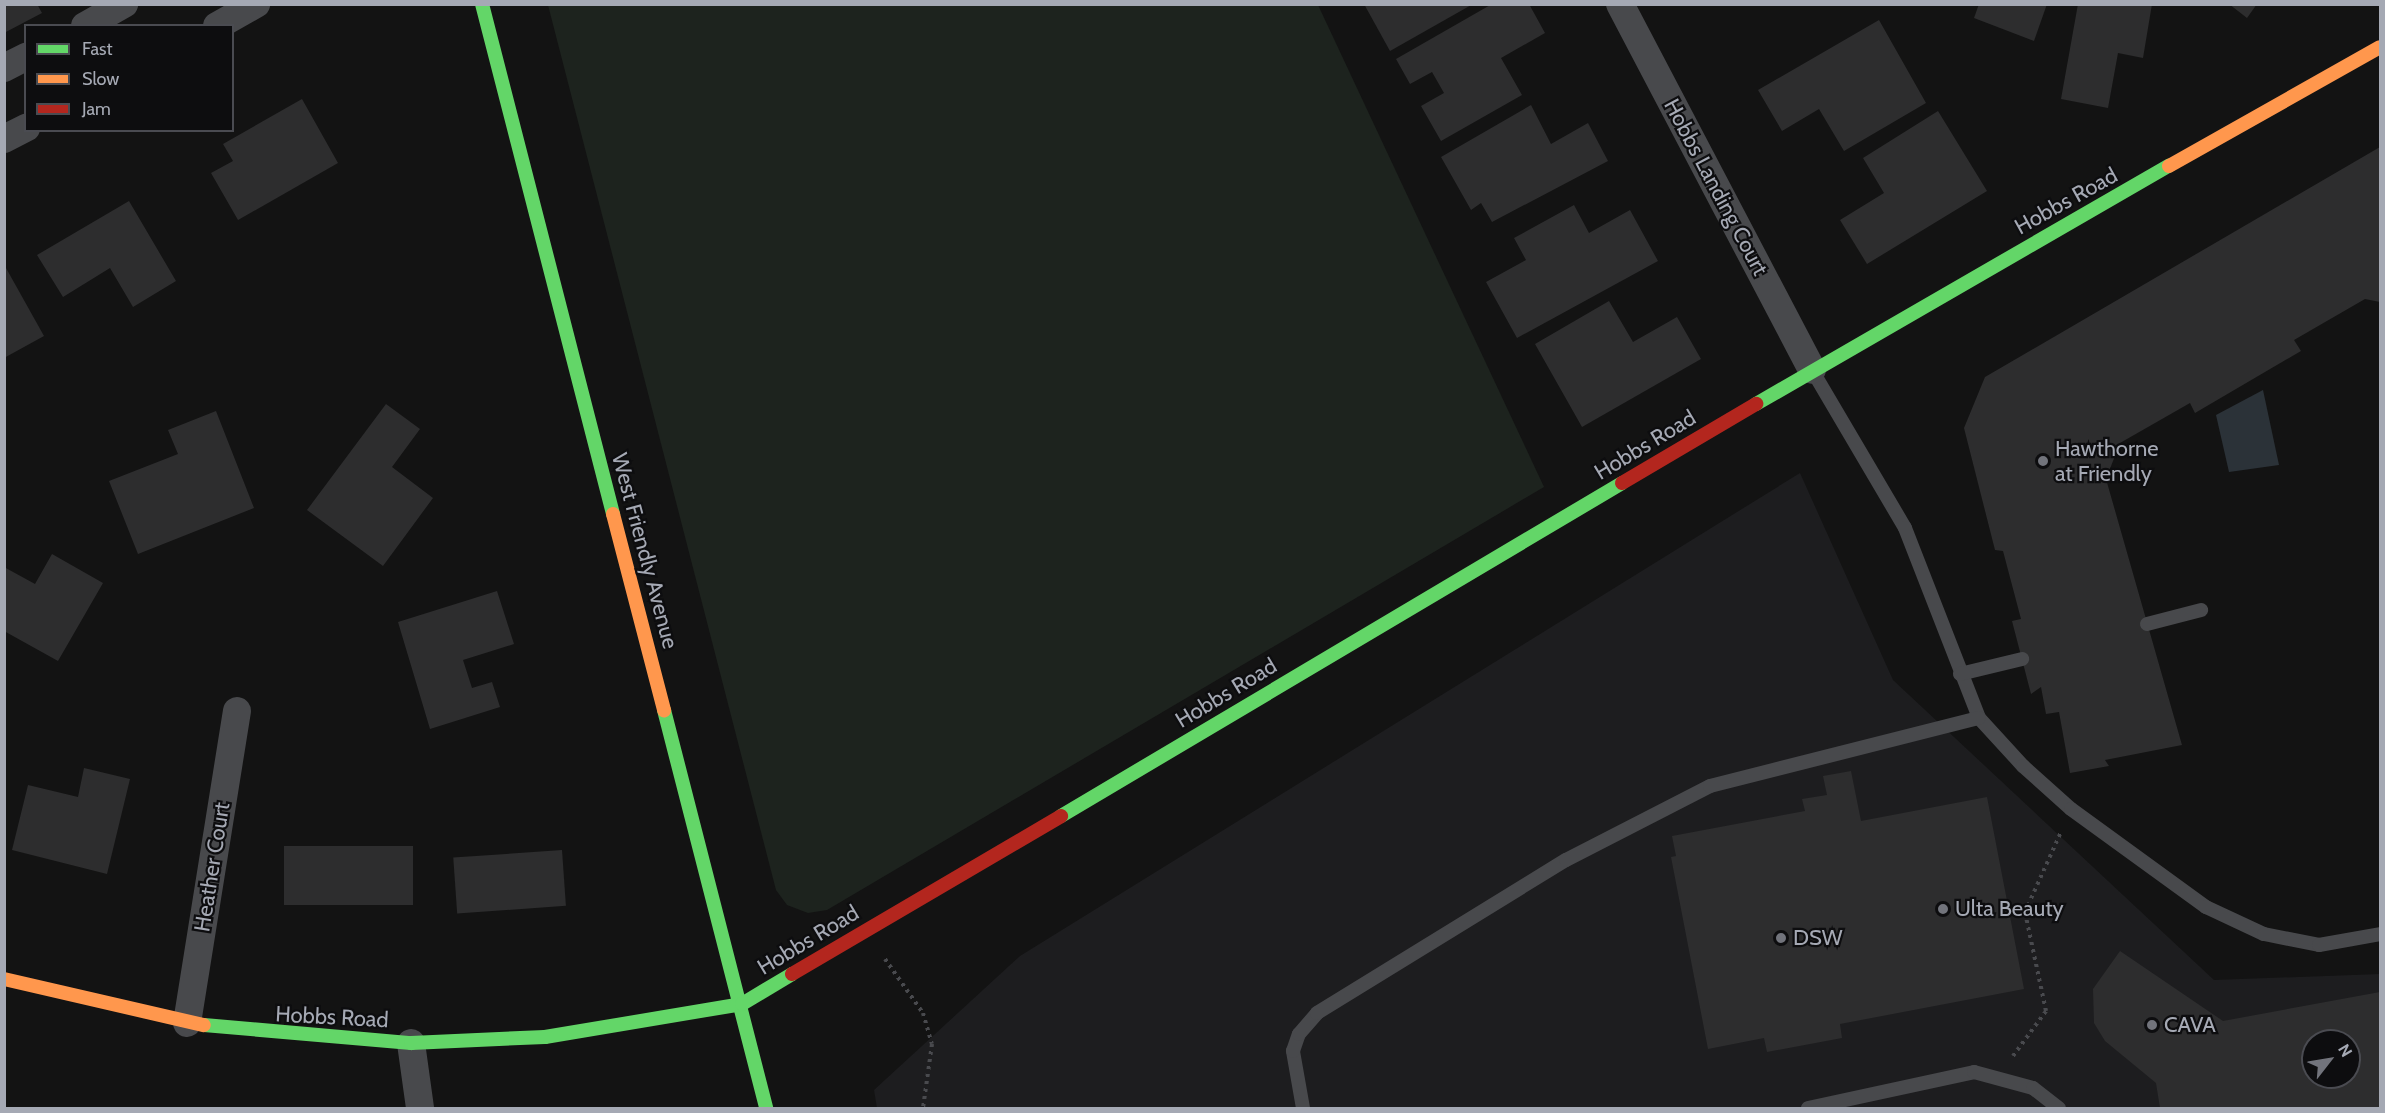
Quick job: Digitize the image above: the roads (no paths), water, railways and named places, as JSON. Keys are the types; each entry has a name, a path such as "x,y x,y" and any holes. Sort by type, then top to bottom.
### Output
{"street":[{"path":"89,24 124,4"},
{"path":"221,24 256,4"},
{"name":"West Friendly Avenue","path":"482,4 742,1004 766,1108"},
{"name":"Hobbs Landing Court","path":"1620,4 1812,370"},
{"name":"Hobbs Road","path":"4,978 187,1023 411,1043 545,1037 742,1004 1812,370 2380,46"},
{"path":"4,68 24,58"},
{"path":"4,139 24,129"},
{"name":"Heather Court","path":"187,1023 237,711"},
{"path":"411,1043 420,1108"}],"lane":[{"path":"1812,370 1905,528 1979,718 2071,809 2206,907 2264,934 2319,945 2380,934"},
{"path":"2147,624 2201,610"},
{"path":"1960,674 2022,659"},
{"path":"1304,1108 1293,1052 1299,1034 1317,1013 1566,860 1710,786 1979,718"},
{"path":"1808,1108 1974,1072 2033,1088 2059,1108"}],"place":[{"name":"Hawthorne at Friendly","path":"2043,461"},
{"name":"Ulta Beauty","path":"1943,909"},
{"name":"DSW","path":"1781,938"},
{"name":"CAVA","path":"2152,1025"}]}
